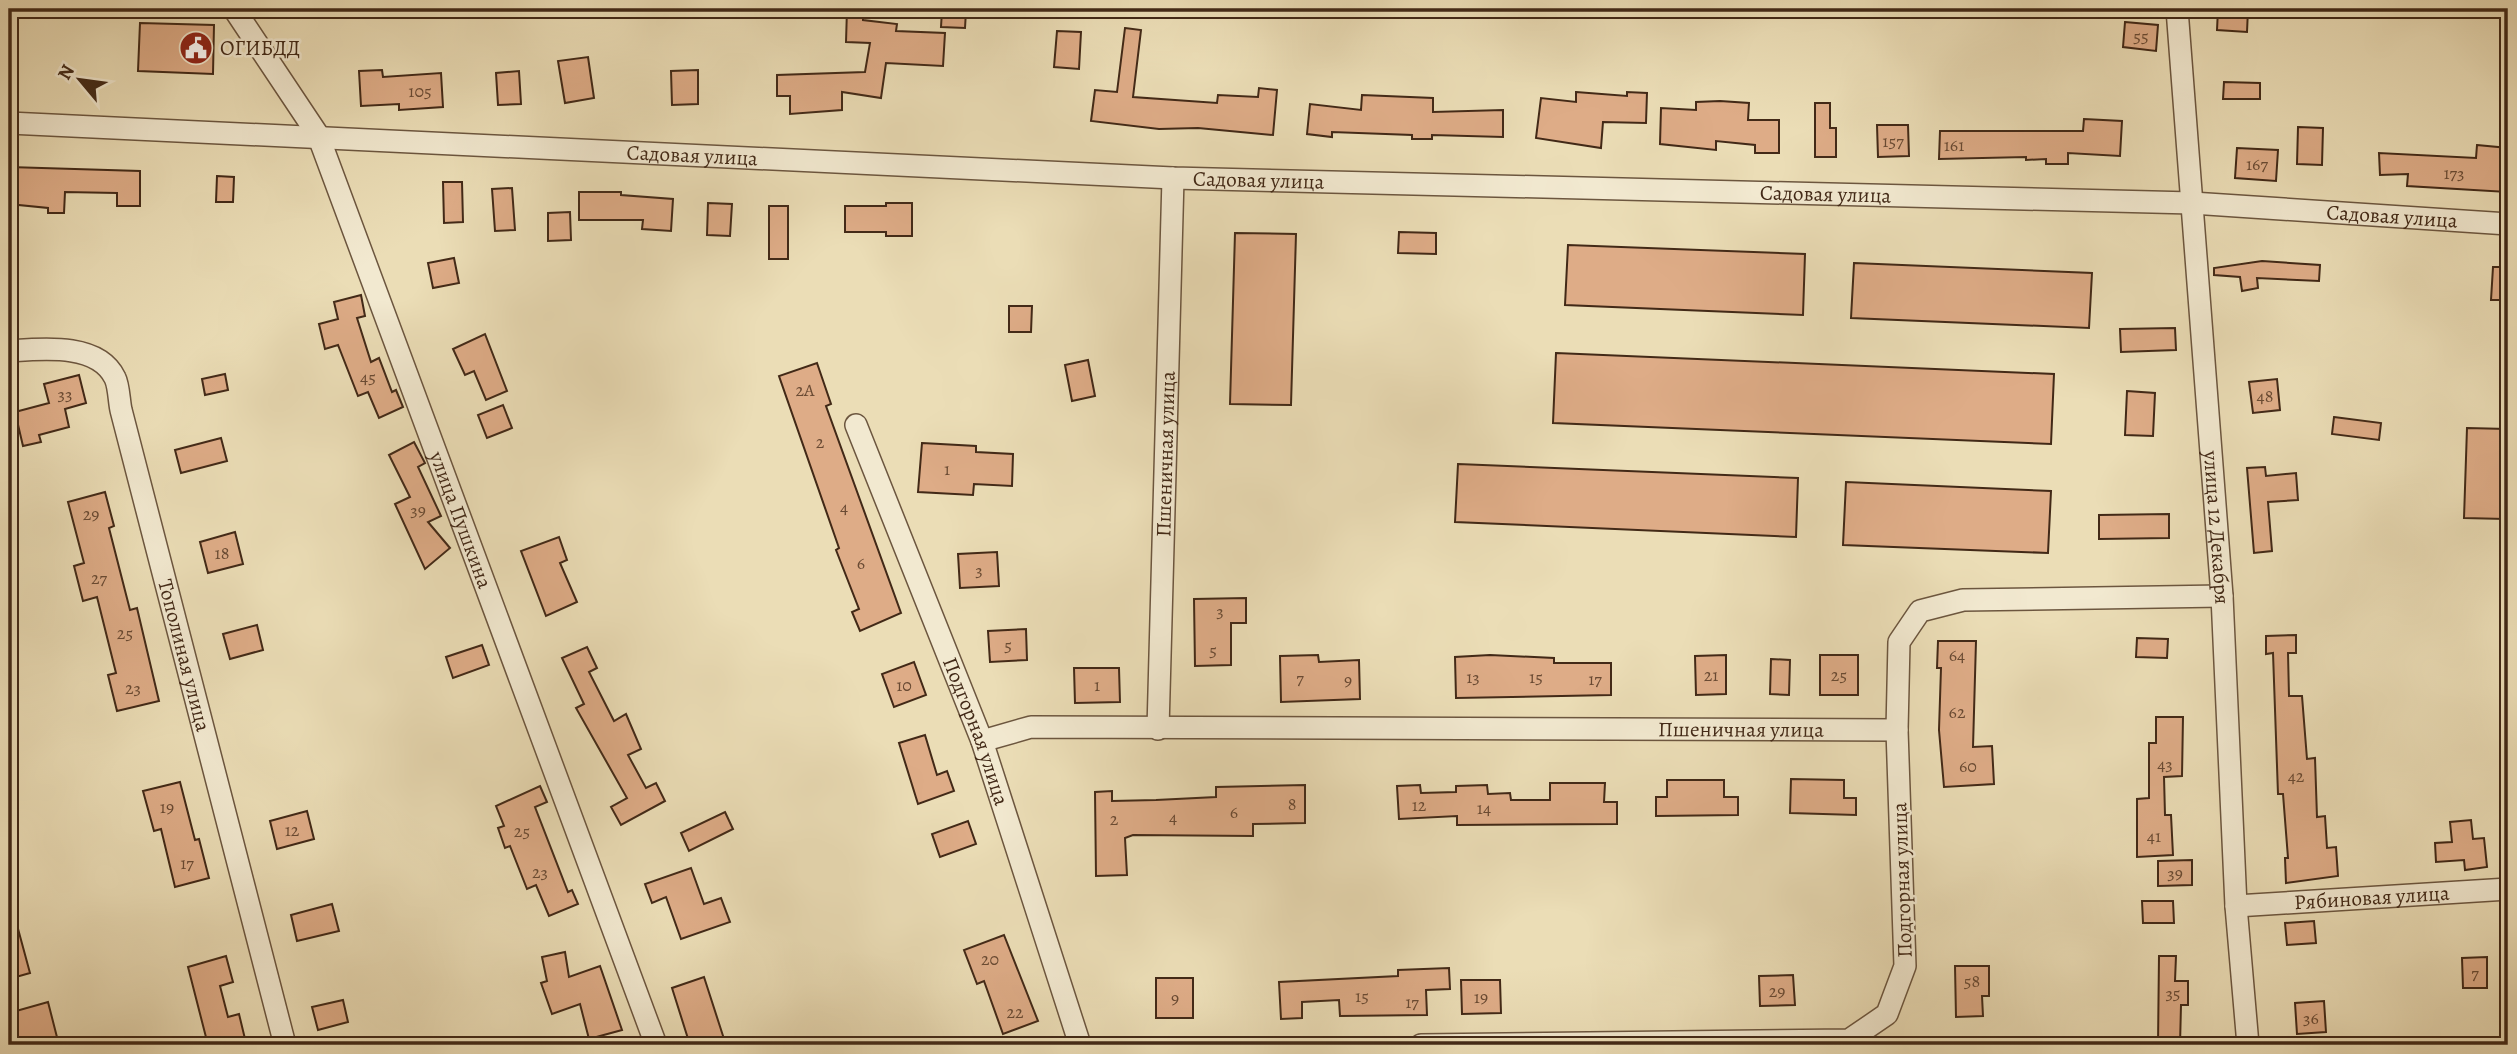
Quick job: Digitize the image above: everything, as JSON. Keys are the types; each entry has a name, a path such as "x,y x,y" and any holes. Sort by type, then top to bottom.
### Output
{"street":[{"name":"улица Пушкина","path":"234,9 318,135 656,1045"},
{"name":"улица 12 Декабря","path":"2177,9 2222,596 2236,906 2248,1045"},
{"name":"Садовая улица","path":"9,123 318,135 1173,178 2192,203 2508,224"},
{"name":"Пшеничная улица","path":"1158,729 1173,178"},
{"name":"Тополиная улица","path":"9,351 56,348 92,355 115,377 121,410 285,1045"},
{"name":"Подгорная улица","path":"856,425 982,741 1080,1045"},
{"path":"1898,730 1899,642 1920,611 1964,600 2222,596"},
{"name":"Пшеничная улица","path":"982,741 1031,727 1898,730"},
{"name":"Подгорная улица","path":"1422,1045 1849,1040 1887,1014 1905,966 1898,730"},
{"name":"Рябиновая улица","path":"2236,906 2508,889"}],"building":[{"path":"847,9 863,9 863,20 897,24 896,31 945,33 943,66 886,63 881,98 842,92 842,110 790,114 790,96 777,96 777,75 865,72 870,43 846,42"},
{"path":"2218,9 2248,9 2247,32 2217,30"},
{"path":"942,10 966,11 965,28 941,27"},
{"path":"2125,22 2158,25 2156,51 2123,47"},
{"path":"140,23 214,25 213,74 138,71"},
{"path":"1125,28 1141,30 1133,97 1217,103 1218,95 1258,97 1259,88 1277,90 1273,135 1198,128 1159,129 1091,121 1095,90 1117,92"},
{"path":"1057,31 1081,32 1079,69 1054,67"},
{"path":"588,57 594,98 565,103 558,61"},
{"path":"382,70 383,77 441,73 443,107 399,110 399,104 361,106 359,71"},
{"path":"698,70 698,104 672,105 671,71"},
{"path":"519,71 521,104 498,105 496,73"},
{"path":"2224,82 2260,83 2260,99 2223,99"},
{"path":"1576,92 1627,96 1627,92 1647,93 1646,123 1603,122 1601,148 1536,138 1541,98 1576,102"},
{"path":"1362,95 1433,98 1433,112 1503,110 1503,137 1432,135 1432,139 1412,139 1412,135 1332,132 1332,137 1307,134 1310,104 1361,110"},
{"path":"1696,102 1749,103 1748,120 1779,120 1779,153 1755,153 1755,145 1716,141 1716,150 1660,144 1661,108 1696,110"},
{"path":"1815,103 1830,103 1830,128 1836,128 1836,157 1815,157"},
{"path":"2084,119 2122,121 2120,156 2068,153 2068,164 2046,164 2046,159 2026,160 2026,157 1939,159 1940,131 2083,131"},
{"path":"1877,125 1908,125 1909,156 1878,157"},
{"path":"2298,127 2323,128 2322,165 2297,164"},
{"path":"2477,145 2508,148 2507,192 2407,186 2408,174 2380,175 2379,153 2476,158"},
{"path":"2237,148 2278,150 2276,181 2235,178"},
{"path":"9,167 140,171 140,206 117,206 117,193 65,192 64,213 48,213 48,208 9,204"},
{"path":"217,176 234,177 233,202 216,202"},
{"path":"443,182 462,182 463,222 444,223"},
{"path":"512,188 515,230 495,231 492,189"},
{"path":"579,192 621,192 621,195 673,199 671,231 642,229 643,220 579,220"},
{"path":"708,203 732,204 730,236 707,235"},
{"path":"886,203 912,203 912,236 886,236 886,232 845,232 845,206 886,206"},
{"path":"769,206 788,206 788,259 769,259"},
{"path":"570,212 571,240 548,241 548,213"},
{"path":"1399,232 1436,233 1436,254 1398,253"},
{"path":"1235,233 1296,234 1291,405 1230,404"},
{"path":"1568,245 1805,254 1803,315 1565,305"},
{"path":"454,258 459,283 433,288 428,263"},
{"path":"2262,261 2320,265 2319,281 2257,278 2258,288 2242,291 2240,277 2214,275 2214,268"},
{"path":"1854,263 2092,273 2089,328 1851,318"},
{"path":"2493,267 2508,267 2508,300 2491,300"},
{"path":"361,295 365,316 357,318 371,362 379,358 392,392 396,390 403,407 379,418 368,392 358,396 338,345 325,349 319,324 338,319 334,302"},
{"path":"1009,306 1032,306 1031,332 1009,332"},
{"path":"2175,328 2176,350 2121,352 2120,329"},
{"path":"485,334 507,391 486,400 474,371 465,375 453,349"},
{"path":"1556,353 2054,374 2051,444 1553,423"},
{"path":"1088,360 1095,396 1072,401 1065,365"},
{"path":"817,363 831,404 826,406 901,613 860,631 852,612 859,609 836,550 839,548 779,376"},
{"path":"225,374 228,390 205,395 202,379"},
{"path":"79,375 86,403 65,409 69,427 39,435 41,442 23,446 15,412 49,403 44,384"},
{"path":"2277,379 2280,410 2253,413 2249,382"},
{"path":"2127,391 2155,393 2153,436 2125,435"},
{"path":"503,405 512,428 487,438 478,415"},
{"path":"2334,417 2381,423 2379,440 2332,434"},
{"path":"2467,428 2507,429 2505,519 2464,518"},
{"path":"221,438 227,461 181,473 175,450"},
{"path":"414,442 425,463 418,467 441,516 428,522 450,548 425,569 395,504 410,497 389,455"},
{"path":"922,443 976,446 976,452 1013,454 1012,486 974,484 973,495 918,492"},
{"path":"1458,464 1798,478 1796,537 1455,522"},
{"path":"2265,467 2266,476 2296,473 2298,500 2268,502 2272,551 2254,553 2247,468"},
{"path":"1846,482 2051,491 2048,553 1843,545"},
{"path":"105,492 114,526 109,528 130,610 137,608 159,701 117,711 108,675 116,673 97,597 83,601 74,566 84,563 68,502"},
{"path":"2169,514 2169,538 2099,539 2099,515"},
{"path":"235,532 243,564 208,573 200,542"},
{"path":"559,537 567,560 560,563 577,602 546,616 521,551"},
{"path":"997,552 999,586 960,588 958,554"},
{"path":"1246,598 1246,623 1231,623 1231,665 1195,666 1194,599"},
{"path":"257,625 263,650 230,659 223,634"},
{"path":"1026,629 1027,660 990,662 988,631"},
{"path":"2296,635 2296,653 2288,653 2289,696 2302,696 2307,759 2315,758 2317,817 2325,816 2327,848 2336,847 2338,876 2286,883 2285,858 2288,858 2283,794 2278,794 2273,653 2266,654 2266,636"},
{"path":"2137,638 2168,639 2167,658 2136,657"},
{"path":"1938,641 1976,641 1973,747 1992,746 1994,784 1944,787 1939,730 1941,668 1937,668"},
{"path":"482,645 489,665 453,678 446,657"},
{"path":"587,647 597,668 589,672 614,721 626,714 641,749 628,755 646,788 656,783 665,801 621,825 611,807 627,798 576,708 584,704 562,658"},
{"path":"1318,655 1319,662 1359,660 1360,699 1281,702 1280,656"},
{"path":"1490,655 1554,658 1554,663 1611,663 1611,695 1456,698 1455,657"},
{"path":"1726,655 1726,694 1696,695 1695,656"},
{"path":"1820,655 1858,655 1858,695 1820,695"},
{"path":"1771,659 1790,660 1789,695 1770,694"},
{"path":"914,662 926,695 894,707 882,674"},
{"path":"1074,668 1119,668 1120,702 1075,703"},
{"path":"2156,717 2183,717 2182,776 2164,777 2165,815 2171,815 2173,855 2137,857 2137,799 2149,798 2149,743 2156,743"},
{"path":"925,735 937,775 947,771 954,791 918,804 899,743"},
{"path":"1791,779 1844,780 1844,798 1856,798 1856,815 1790,813"},
{"path":"1667,780 1724,780 1724,797 1738,797 1738,815 1656,816 1656,797 1667,797"},
{"path":"180,782 195,840 199,839 209,878 175,887 161,829 154,831 143,791"},
{"path":"1550,783 1605,783 1604,802 1617,802 1617,824 1457,825 1457,816 1399,819 1397,786 1420,785 1421,793 1456,792 1456,786 1487,785 1488,794 1510,793 1511,800 1550,800"},
{"path":"1305,785 1305,823 1253,824 1253,836 1133,835 1125,838 1127,875 1096,876 1095,792 1112,791 1112,801 1156,800 1216,797 1216,787"},
{"path":"540,786 547,802 535,807 568,892 572,890 578,904 549,916 536,885 527,889 510,846 505,848 498,828 504,826 496,806"},
{"path":"307,811 314,839 277,849 270,821"},
{"path":"725,812 733,829 689,851 681,833"},
{"path":"2471,820 2473,839 2484,838 2487,867 2465,870 2464,860 2436,862 2435,843 2452,842 2450,822"},
{"path":"968,821 976,844 940,857 932,834"},
{"path":"2192,860 2192,885 2158,886 2158,861"},
{"path":"691,868 704,904 721,898 730,922 681,939 666,897 652,903 645,884"},
{"path":"2142,901 2173,901 2174,923 2143,923"},
{"path":"332,904 339,931 297,941 291,915"},
{"path":"14,914 30,973 9,979 9,915"},
{"path":"2314,921 2316,943 2287,945 2285,923"},
{"path":"1004,935 1038,1021 1003,1034 984,981 977,984 964,950"},
{"path":"565,952 569,977 600,966 622,1030 589,1039 580,1004 552,1014 541,983 547,981 542,957"},
{"path":"226,956 233,982 220,986 228,1017 239,1014 246,1043 208,1045 188,967"},
{"path":"2159,956 2176,956 2175,981 2188,981 2188,1005 2181,1005 2180,1045 2158,1045"},
{"path":"2487,957 2487,988 2463,988 2462,958"},
{"path":"1955,966 1989,966 1989,996 1982,996 1983,1016 1956,1017"},
{"path":"1449,968 1450,989 1426,990 1427,1015 1340,1016 1339,1000 1302,1002 1302,1018 1281,1019 1279,982 1398,976 1398,970"},
{"path":"1793,975 1795,1005 1760,1006 1759,976"},
{"path":"704,977 725,1042 716,1045 690,1045 672,988"},
{"path":"1156,978 1193,978 1193,1018 1156,1018"},
{"path":"1461,980 1500,980 1501,1013 1462,1014"},
{"path":"343,1000 348,1022 318,1030 312,1007"},
{"path":"2324,1001 2326,1032 2297,1034 2295,1003"},
{"path":"48,1002 59,1045 11,1045 9,1013"}],"place":[{"name":"ОГИБДД","path":"196,48"}]}
